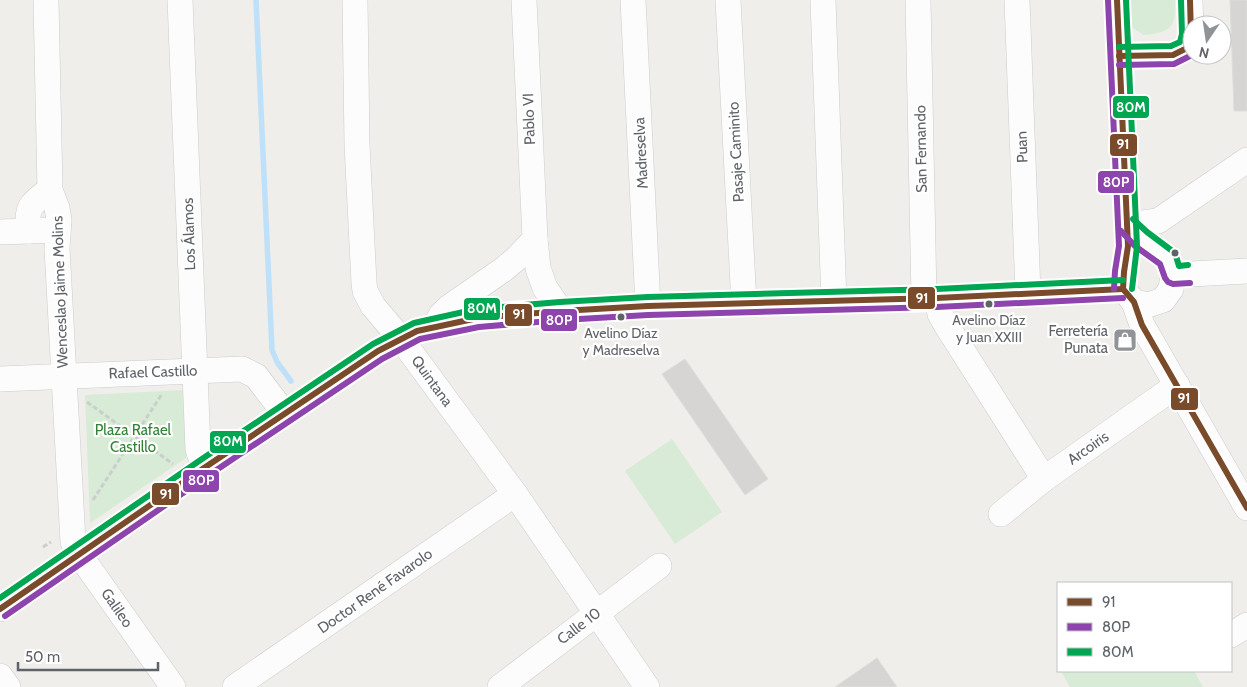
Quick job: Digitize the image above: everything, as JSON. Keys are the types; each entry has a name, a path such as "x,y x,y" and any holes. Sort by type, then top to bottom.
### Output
{"street":[{"name":"Wenceslao Jaime Molins","path":"46,0 50,190 57,208 58,220 57,248 73,542 79,554"},
{"name":"Los Álamos","path":"180,0 185,371 198,449 198,473"},
{"name":"Quintana","path":"355,0 358,145 365,291 373,306 401,339 515,494 647,687"},
{"name":"Pablo VI","path":"524,0 538,268 545,288 561,311"},
{"name":"Madreselva","path":"633,0 648,306"},
{"name":"Pasaje Caminito","path":"728,0 744,304"},
{"path":"823,0 834,301"},
{"name":"San Fernando","path":"918,0 931,298 945,324 1044,479"},
{"name":"Puan","path":"1017,0 1028,293"},
{"path":"1117,0 1128,246 1122,274 1128,295 1142,325 1247,508"},
{"path":"1119,56 1173,55 1187,48 1191,35 1190,0"},
{"path":"1127,224 1158,221 1247,160"},
{"path":"28,231 26,219 30,207 38,198 50,190"},
{"path":"0,609 378,352 417,331 478,318 648,306 931,298 1028,293 1128,295 1148,305 1163,300 1171,288 1173,275 1168,259 1141,239 1127,224"},
{"path":"0,232 58,230"},
{"path":"435,326 441,315 448,308 518,258 535,239"},
{"path":"1126,260 1134,250 1146,247 1158,250"},
{"path":"1173,275 1247,271"},
{"name":"Rafael Castillo","path":"0,379 64,381 185,371 242,369 256,376 286,414"},
{"name":"Arcoiris","path":"1000,514 1044,479 1177,385"},
{"name":"Doctor René Favarolo","path":"235,687 515,494"},
{"name":"Galileo","path":"79,554 173,687"},
{"name":"Calle 10","path":"500,687 659,566"},
{"path":"1232,633 1247,625"},
{"path":"0,676 8,687"}],"path":[{"path":"73,530 136,436 185,371"},
{"path":"64,381 136,436 198,473"}],"green space":[{"path":"1130,0 1175,0 1173,23 1166,30 1144,35 1131,27"},
{"name":"Plaza Rafael Castillo","path":"185,390 186,458 90,523 85,395"},
{"path":"672,439 722,512 675,544 625,471"},
{"path":"1062,672 1195,672 1203,687 1070,687"}],"building":[{"path":"1230,0 1247,0 1247,111 1234,111"},
{"path":"685,359 768,479 745,495 662,374"},
{"path":"877,658 897,687 835,687"}],"waterway":[{"path":"256,0 272,350 277,362 291,381"}],"transit line":[{"name":"80P","path":"1108,0 1119,246 1114,289"},
{"name":"91","path":"1117,0 1128,246 1123,289"},
{"name":"80M","path":"1126,0 1137,246 1132,289"},
{"name":"80M","path":"1119,47 1171,46 1180,42 1182,34 1181,0"},
{"name":"91","path":"1119,56 1173,55 1187,48 1191,35 1190,0"},
{"name":"80P","path":"1119,65 1174,64 1182,60"},
{"name":"80M","path":"1133,219 1175,253 1179,266 1188,265"},
{"name":"80P","path":"1121,231 1135,246 1160,264 1168,282 1173,284 1190,283"},
{"name":"80M","path":"0,598 373,344 414,323 477,309 560,302 648,297 937,289 1123,280"},
{"name":"91","path":"1123,289 1134,302 1142,325 1247,508"},
{"name":"91","path":"0,609 378,351 417,331 478,318 561,311 648,306 937,298 1123,289"},
{"name":"80P","path":"5,616 209,475 382,359 420,339 479,327 562,320 648,315 937,307 1123,298"}],"place":[{"name":"Avelino Díaz y Juan XXIII","path":"989,304"},
{"name":"Avelino Díaz y Madreselva","path":"621,317"},
{"name":"Ferretería Punata","path":"1125,340"}]}
